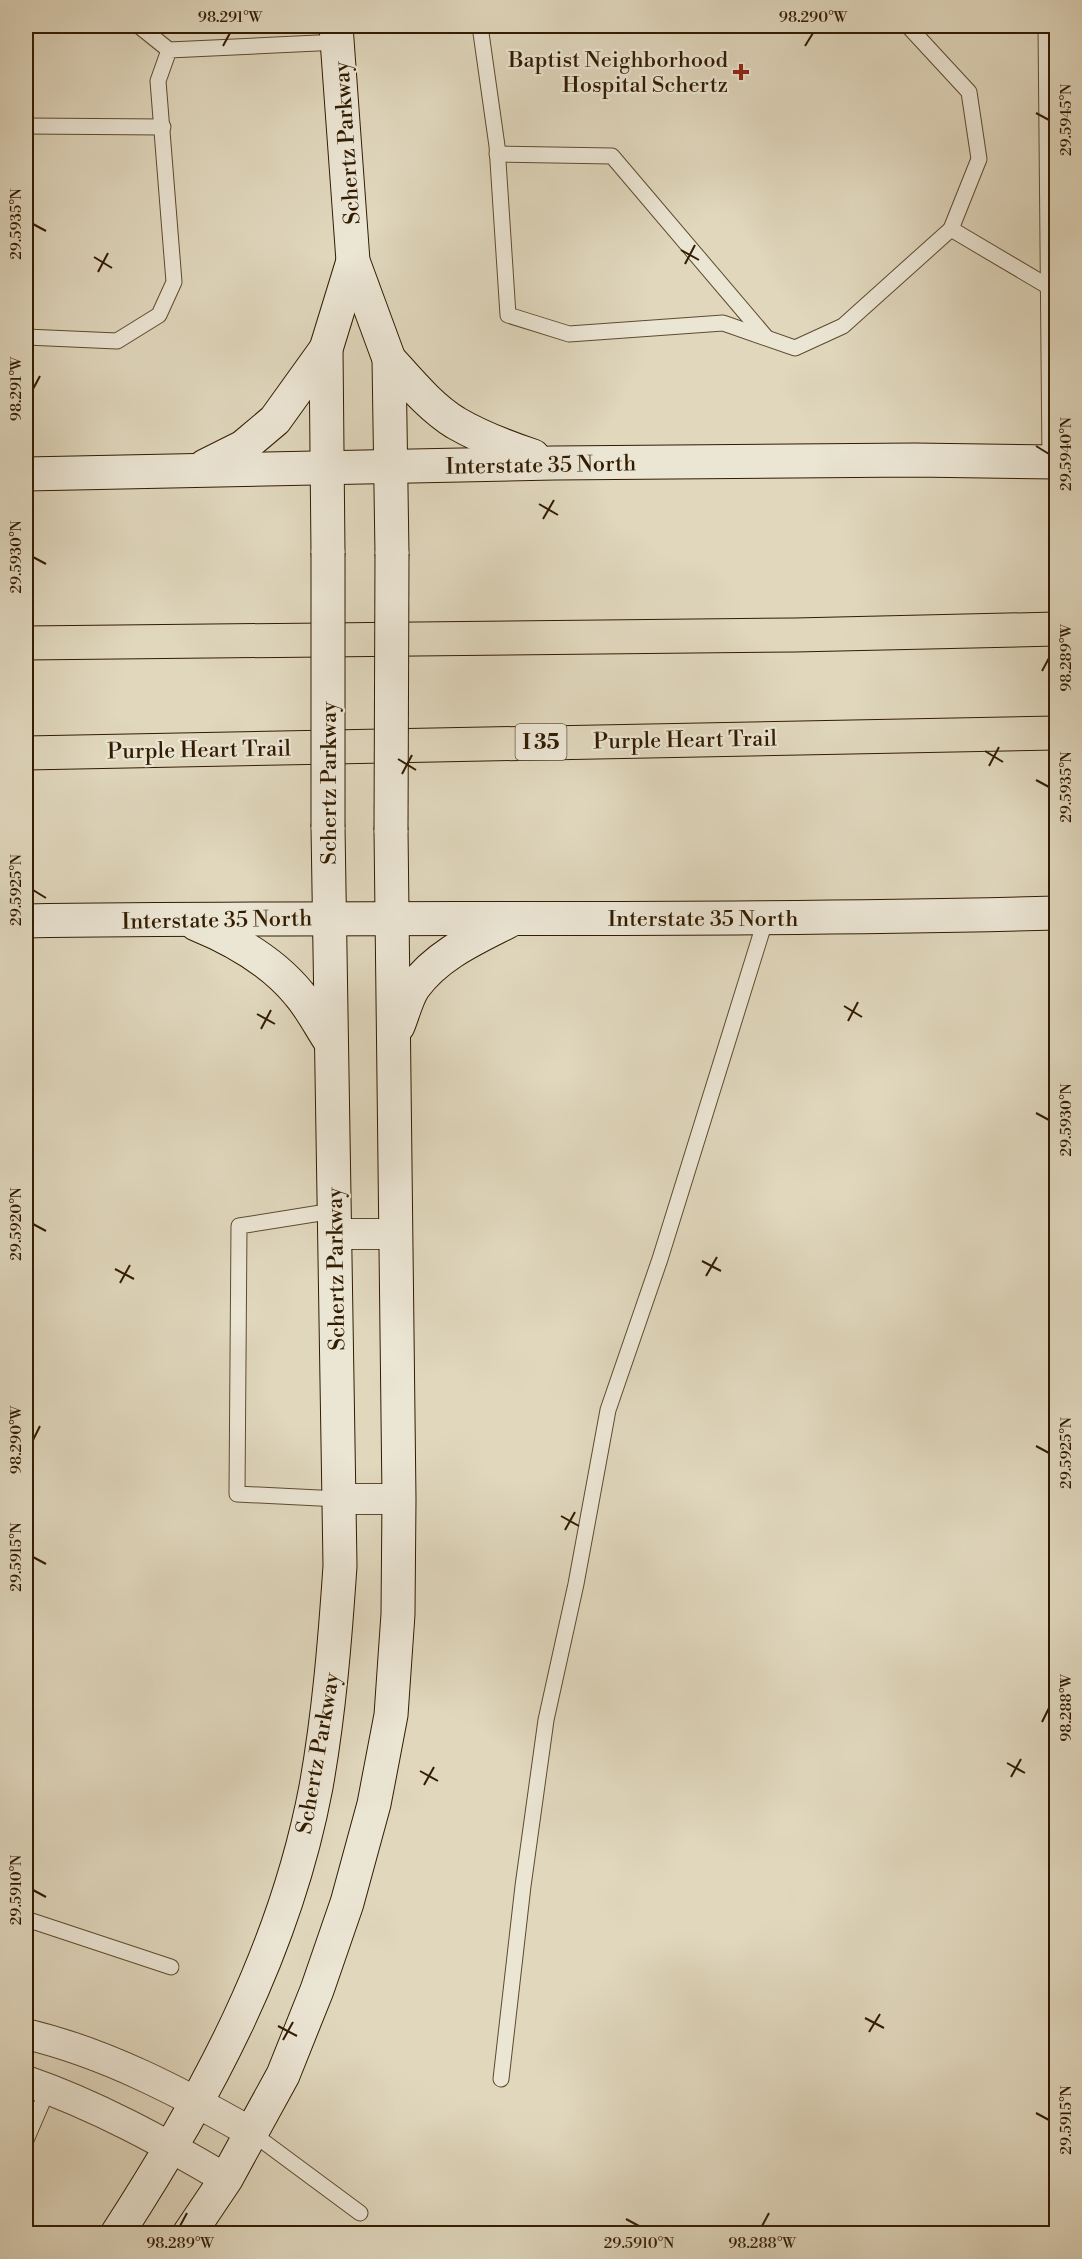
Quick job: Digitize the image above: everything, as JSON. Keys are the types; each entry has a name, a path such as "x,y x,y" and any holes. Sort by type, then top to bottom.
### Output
{"highway":[{"path":"26,643 795,635 1056,629"},
{"name":"Purple Heart Trail","path":"26,753 1056,733"}],"main road":[{"name":"Schertz Parkway","path":"189,2234 226,2179 283,2075 317,1990 347,1903 374,1804 391,1715 398,1614 399,1499 391,917 392,554 388,359 353,261 338,34"},
{"name":"Schertz Parkway","path":"117,2234 173,2148 226,2051 261,1974 292,1884 315,1789 331,1687 340,1566 330,1041 326,349 353,261"},
{"path":"197,470 243,447 275,420 326,349"},
{"path":"388,359 420,393 454,422 493,442 554,463"},
{"name":"Interstate 35 North","path":"26,474 554,463 904,460 1053,462"},
{"name":"Interstate 35 North","path":"26,921 391,917 766,918 1056,913"},
{"path":"393,1039 413,988 437,962 460,946 513,918"},
{"path":"186,919 230,938 264,959 299,994 330,1041"}],"street":[{"path":"334,1222 395,1234"},
{"path":"339,1499 399,1499"},
{"path":"26,2034 112,2061 197,2102 252,2133"},
{"path":"65,2045 37,2085 173,2148 226,2179"}],"lane":[{"path":"139,26 169,50 338,34"},
{"path":"480,26 497,154 508,315 569,334 723,323 795,348 843,326 951,229 979,159 969,92 908,26"},
{"path":"1046,26 1051,44 1053,462"},
{"path":"26,337 117,340 159,315 174,282 158,81 169,50"},
{"path":"26,126 163,127"},
{"path":"497,154 612,156 766,338"},
{"path":"951,229 1051,294"},
{"path":"501,2079 546,1720 576,1584 608,1410 660,1259 766,918"},
{"path":"334,1222 239,1226 237,1494 339,1499"},
{"path":"26,1919 171,1967"},
{"path":"26,2140 37,2085"},
{"path":"252,2133 360,2212"}],"place":[{"name":"Baptist Neighborhood Hospital Schertz","path":"741,72"}]}
